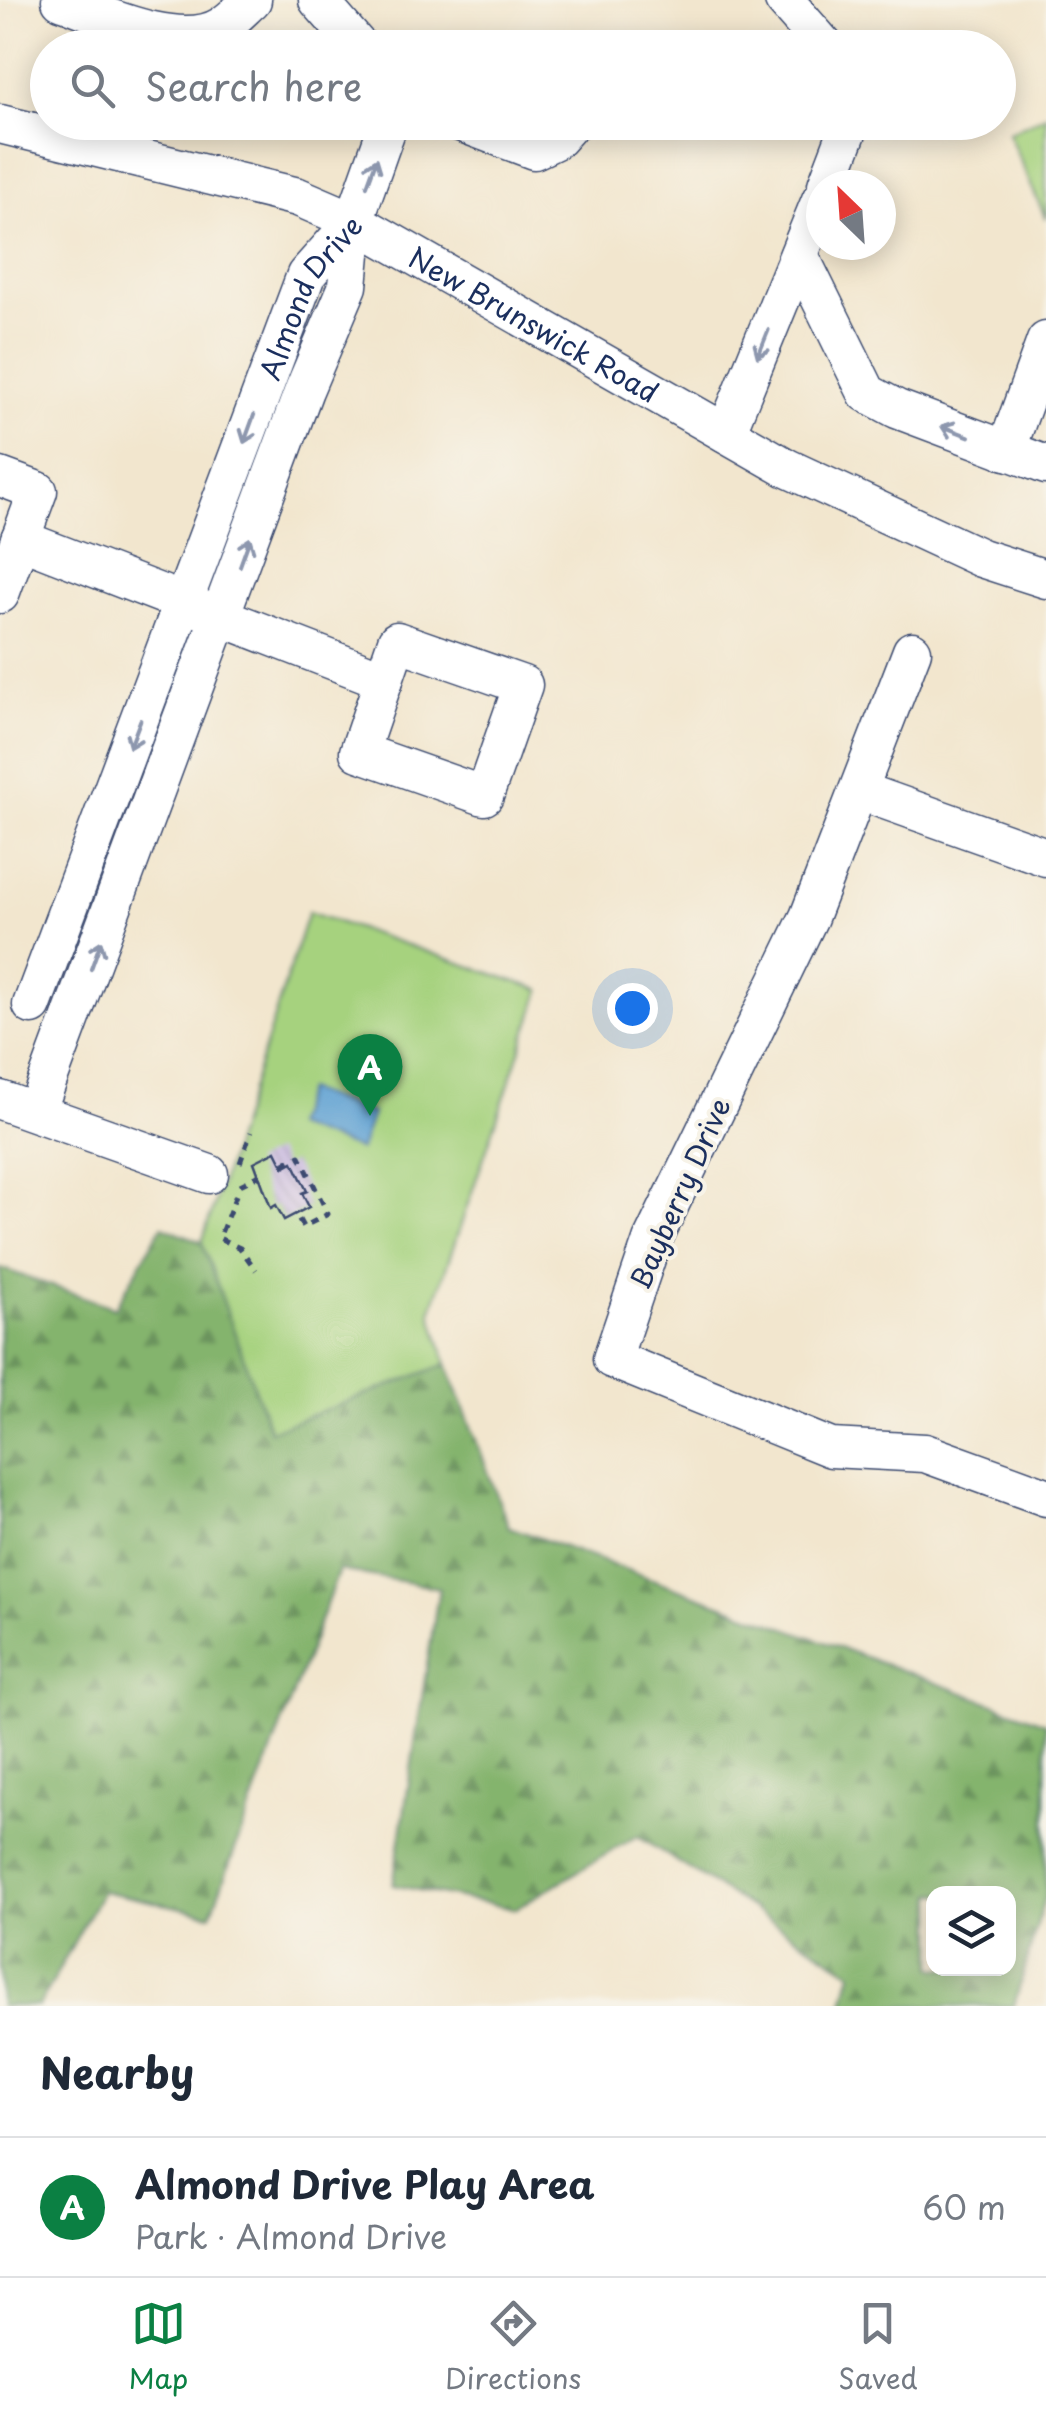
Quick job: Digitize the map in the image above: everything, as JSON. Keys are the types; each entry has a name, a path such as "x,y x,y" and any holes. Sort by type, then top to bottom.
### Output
{"street":[{"path":"61,0 129,25 156,30"},
{"path":"212,30 252,0"},
{"path":"318,0 344,30"},
{"path":"784,0 810,30"},
{"name":"New Brunswick Road","path":"0,124 30,131"},
{"name":"New Brunswick Road","path":"65,140 298,197 354,220 726,433 889,518 981,558 1046,579"},
{"path":"354,220 383,140"},
{"path":"508,140 534,150 555,140"},
{"path":"833,170 844,140"},
{"name":"Almond Drive","path":"72,1020 16,999 184,604 306,275 354,220"},
{"name":"Almond Drive","path":"36,1112 304,390 348,286 354,220"},
{"path":"726,433 806,237"},
{"path":"799,254 867,392 1046,466"},
{"path":"1006,451 1046,341"},
{"path":"0,477 38,491 0,594"},
{"path":"20,540 384,680"},
{"path":"398,641 523,685 484,796 358,752 384,680 398,641"},
{"path":"912,651 860,791 1046,856"},
{"name":"Bayberry Drive","path":"860,791 808,917 652,1241 612,1359 830,1448 925,1453 1046,1497"},
{"path":"0,1100 209,1174"}],"path":[{"path":"251,1132 240,1163 246,1172 219,1238 240,1248 256,1270"},
{"path":"283,1164 300,1156 328,1214 303,1226 296,1214"}],"green space":[{"path":"1046,115 1046,219 1011,140 1016,140 1016,129"},
{"path":"308,912 541,990 431,1312 447,1364 270,1431 202,1242"},
{"path":"162,1226 202,1242 270,1430 447,1364 509,1527 1046,1723 1046,1893 1014,2006 843,2006 852,1972 637,1836 515,1909 393,1885 439,1588 339,1570 211,1914 102,1891 39,2006 0,2006 0,1268 115,1308"}],"water":[{"path":"306,1090 372,1113 360,1150 293,1126"}],"building":[{"path":"276,1151 284,1167 293,1162 307,1191 302,1193 309,1207 284,1220 276,1205 271,1208 254,1162"}],"place":[{"name":"Almond Drive Play Area","path":"370,1116"}]}
